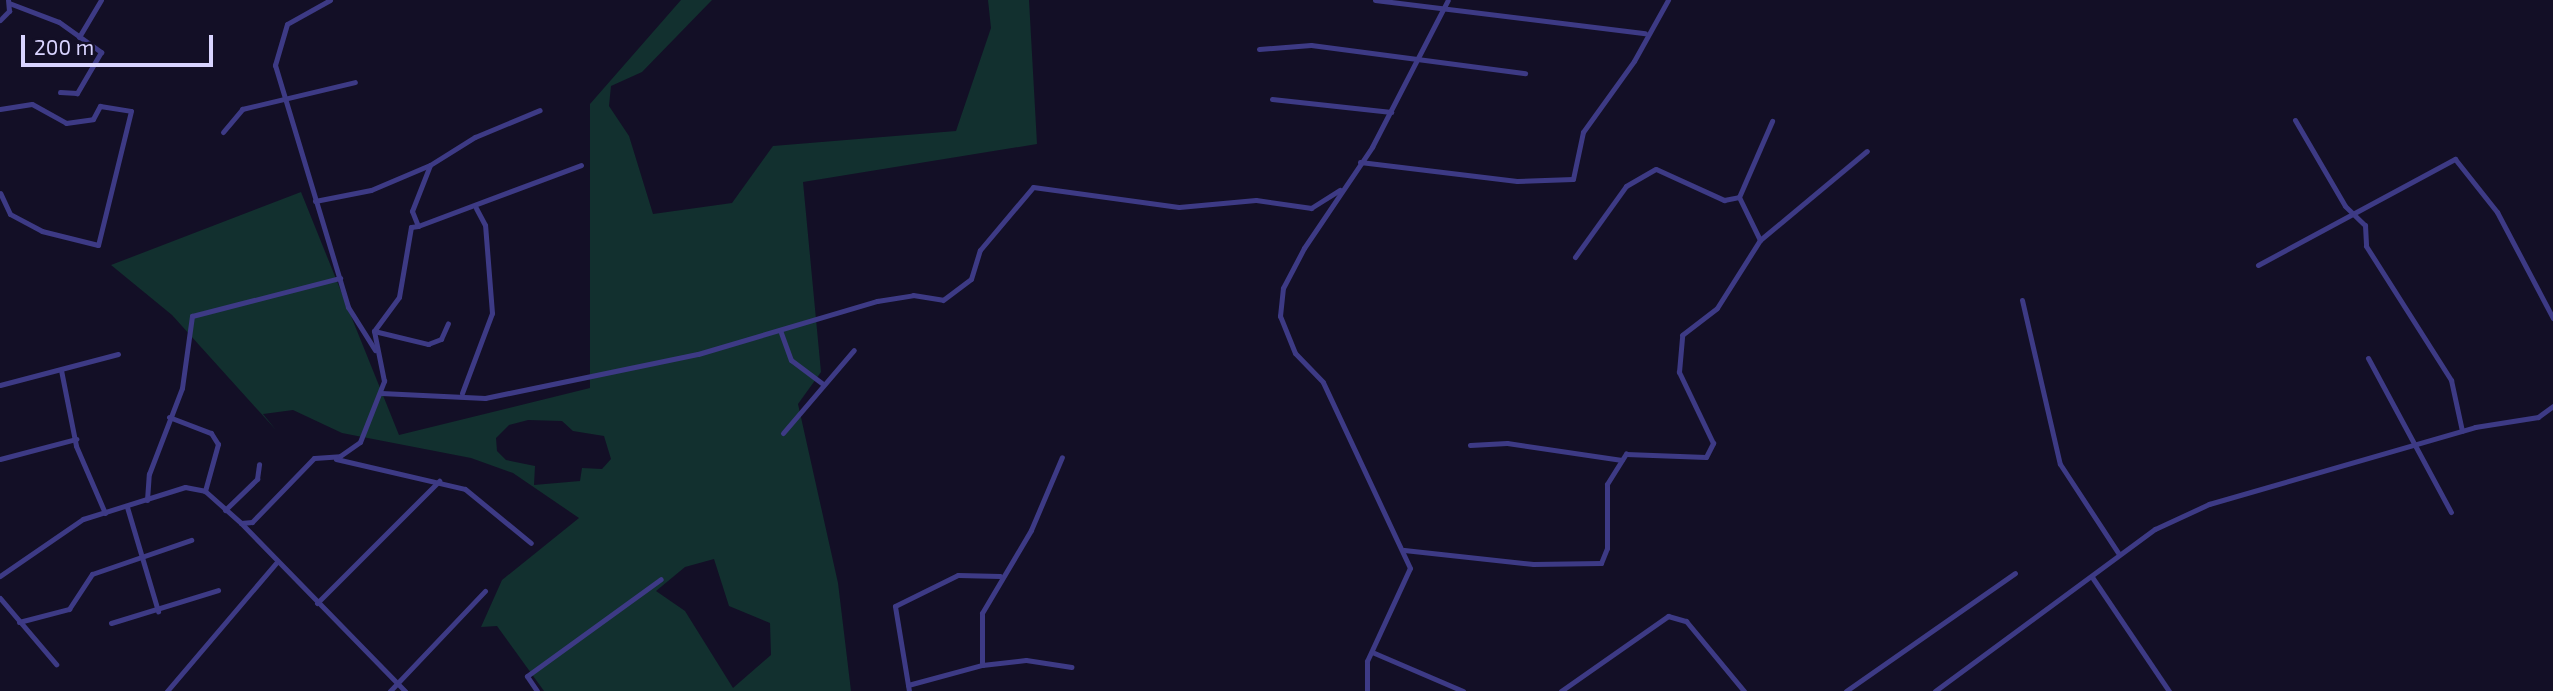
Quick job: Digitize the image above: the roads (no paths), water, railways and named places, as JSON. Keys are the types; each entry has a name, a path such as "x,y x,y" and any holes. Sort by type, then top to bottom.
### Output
{"street":[{"path":"79,37 101,0"},
{"path":"330,0 323,9 294,15 279,41 275,65 354,323 375,350"},
{"path":"1375,0 1645,33"},
{"path":"1367,691 1372,652 1404,591 1410,568 1404,550 1323,382 1295,354 1280,316 1283,288 1339,190 1391,112 1448,0"},
{"path":"1360,162 1517,181 1573,179 1583,132 1634,61 1645,33 1668,0"},
{"path":"0,20 8,1 59,22 100,58 77,93 60,92"},
{"path":"1259,49 1311,45 1525,73"},
{"path":"223,132 242,109 285,103 355,82"},
{"path":"1272,99 1391,112"},
{"path":"0,109 32,104 66,122 93,119 100,106 131,111 98,245 32,225 10,214 0,193"},
{"path":"315,201 371,190 430,164 475,136 540,110"},
{"path":"1738,197 1772,121"},
{"path":"2295,121 2355,216 2365,225 2366,246 2451,380 2462,431"},
{"path":"1404,550 1533,564 1601,563 1608,548 1607,484 1626,454 1706,457 1713,443 1679,372 1682,335 1717,309 1760,240 1867,151"},
{"path":"2258,265 2355,216 2455,159 2497,212 2553,318"},
{"path":"418,226 412,211 430,164"},
{"path":"329,458 360,442 381,393 374,331 398,297 411,227 476,208 581,165"},
{"path":"1575,257 1626,186 1656,169 1724,200 1738,197"},
{"path":"381,393 400,390 443,398 462,393 485,398 698,354 877,301 913,295 943,300 971,279 980,250 1033,187 1179,207 1256,200 1311,208 1339,190"},
{"path":"1738,197 1760,240"},
{"path":"462,393 492,313 485,225 476,208"},
{"path":"147,500 149,474 182,388 192,316 340,278"},
{"path":"2022,300 2060,464 2119,554"},
{"path":"374,331 428,344 441,339 448,323"},
{"path":"780,330 791,360 823,384"},
{"path":"783,433 854,350"},
{"path":"0,385 118,354"},
{"path":"2368,359 2411,445 2451,512"},
{"path":"61,370 76,439 105,513"},
{"path":"1935,691 2092,577 2119,554 2209,504 2462,431 2538,417 2553,406"},
{"path":"169,417 211,433 218,444 205,491"},
{"path":"0,459 76,439"},
{"path":"1470,445 1507,443 1622,460"},
{"path":"982,664 982,613 1000,576 1031,530 1062,457"},
{"path":"241,523 259,516 314,458 329,458 465,489 531,543"},
{"path":"225,510 257,479 259,464"},
{"path":"317,603 439,481"},
{"path":"0,576 58,534 105,513 185,486 205,491 241,523 276,563 405,691"},
{"path":"127,507 158,611"},
{"path":"19,622 69,609 92,574 191,540"},
{"path":"167,691 276,563"},
{"path":"1846,691 2015,573"},
{"path":"1000,576 958,575 895,606 909,688 982,664 1026,660 1071,667"},
{"path":"2092,577 2169,691"},
{"path":"537,691 527,676 661,579"},
{"path":"111,623 158,611 218,590"},
{"path":"390,691 485,591"},
{"path":"0,598 56,664"},
{"path":"1560,691 1668,616 1686,621 1744,691"},
{"path":"1372,652 1463,691"}]}
